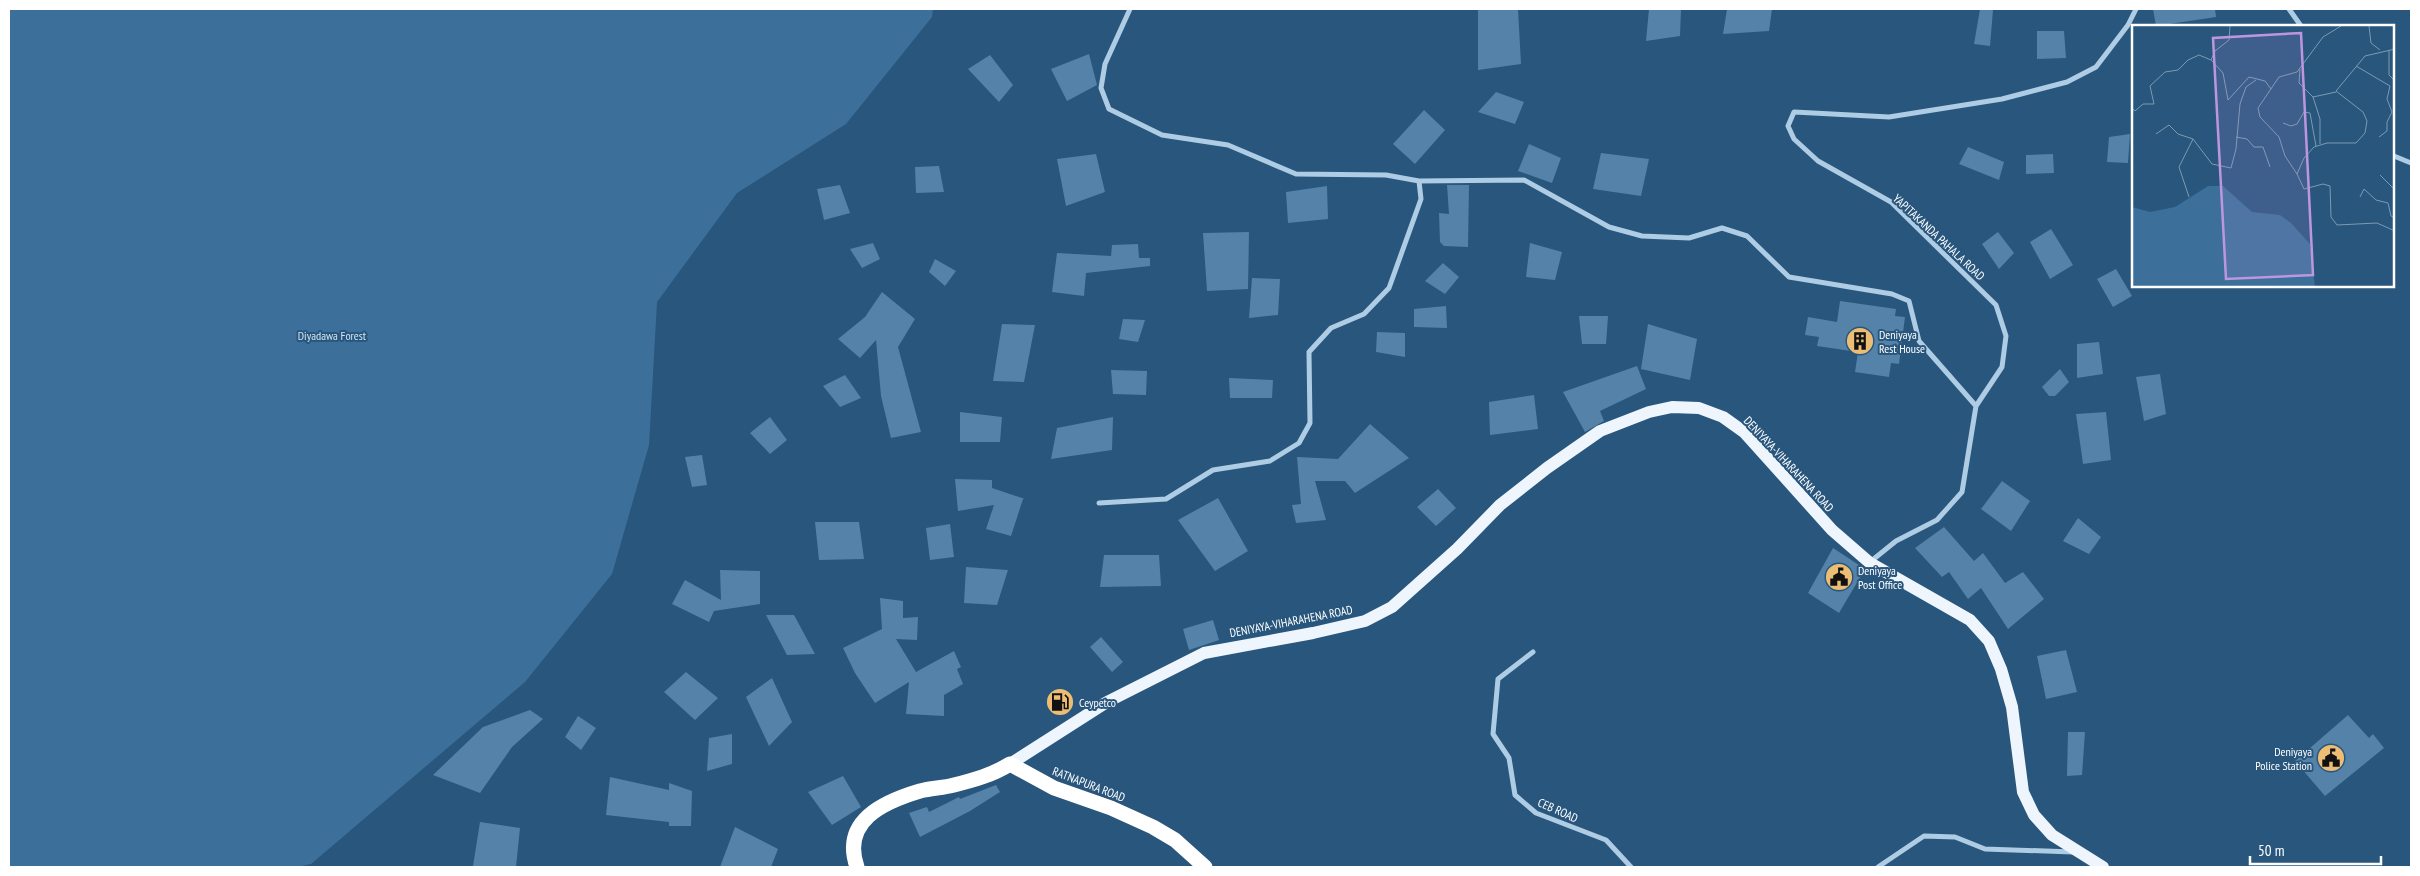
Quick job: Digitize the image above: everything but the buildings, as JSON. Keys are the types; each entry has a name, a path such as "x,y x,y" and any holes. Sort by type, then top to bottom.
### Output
{"highway":[{"path":"857,867 853,856 853,841 865,818 881,806 921,791 951,786 993,774 1010,764"},
{"name":"RATNAPURA ROAD","path":"1010,764 1054,788 1111,808 1154,827 1175,840 1205,867"}],"main road":[{"name":"DENIYAYA-VIHARAHENA ROAD","path":"1010,764 1107,702 1204,653 1365,621 1392,607 1457,549 1500,505 1547,468 1600,431 1649,412 1672,407 1700,408 1723,417 1744,432 1832,530 1870,563 1970,620 1989,641 2001,669 2012,708 2022,792 2034,815 2052,835 2104,867"}],"street":[{"path":"1130,9 1105,64 1102,88 1109,109 1162,135 1228,145 1296,174 1386,175 1419,181 1524,180 1609,227 1642,236 1689,238 1722,228 1748,236 1789,277 1892,294 1909,301 1919,341 1976,406"},
{"name":"YAPITAKANDA PAHALA ROAD","path":"1870,563 1896,541 1937,520 1962,492 1976,406 2002,367 2006,336 1996,305 1890,202 1818,161 1794,140 1788,126 1794,112 1889,117 2002,99 2067,82 2096,67 2128,25 2136,9"},
{"path":"2289,9 2300,25"},
{"path":"2395,156 2411,163"},
{"path":"1099,503 1166,499 1213,470 1270,460 1299,443 1310,423 1309,352 1331,328 1364,314 1389,288 1421,199 1419,181"},
{"name":"CEB ROAD","path":"1533,652 1498,678 1493,734 1509,758 1515,795 1536,814 1606,840 1631,867"},
{"path":"1878,867 1924,836 1955,837 1986,849 2081,852"}],"green space":[{"name":"Diyadawa Forest","path":"9,9 933,9 932,17 846,124 737,193 657,302 649,445 612,574 525,682 311,864 297,867 9,867"}],"place":[{"name":"Deniyaya Rest House","path":"1860,341"},
{"name":"Deniyaya Post Office","path":"1839,577"},
{"name":"Ceypetco","path":"1060,702"},
{"name":"Deniyaya Police Station","path":"2331,758"}]}
